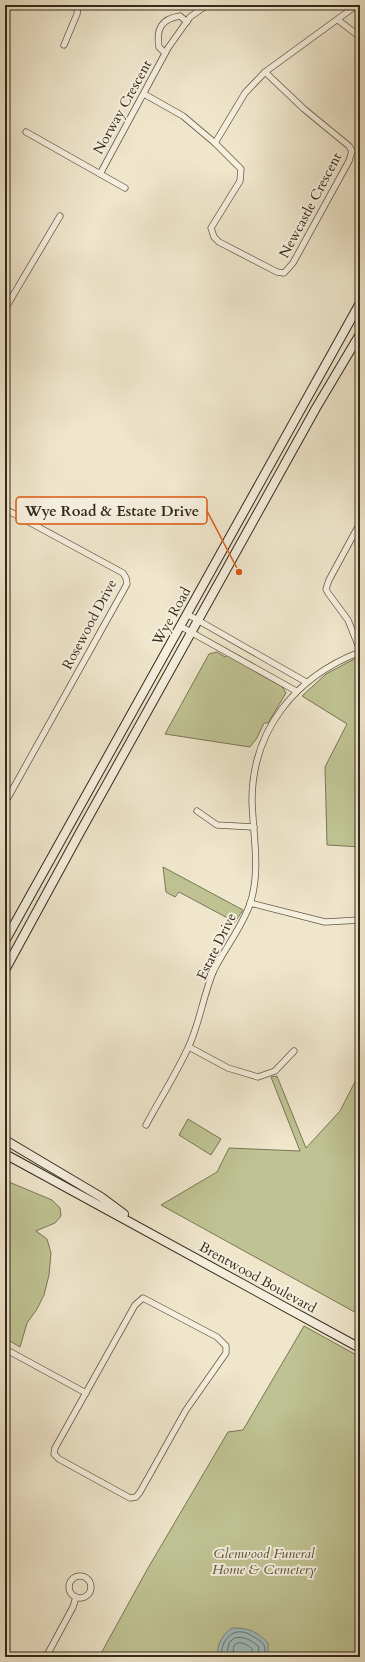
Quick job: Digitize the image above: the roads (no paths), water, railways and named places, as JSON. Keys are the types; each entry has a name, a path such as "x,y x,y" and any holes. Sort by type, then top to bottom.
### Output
{"main road":[{"name":"Wye Road","path":"5,941 360,303"},
{"name":"Wye Road","path":"5,970 316,408 360,334"},
{"name":"Brentwood Boulevard","path":"6,1141 101,1197 144,1229"},
{"name":"Brentwood Boulevard","path":"5,1154 360,1348"}],"street":[{"path":"64,45 77,14 78,5"},
{"name":"Norway Crescent","path":"100,174 166,53 190,17 207,5"},
{"path":"215,143 245,93 264,72 357,5"},
{"name":"Norway Crescent","path":"166,53 159,47 157,34 165,21 172,17 180,16 187,22"},
{"path":"338,20 360,37"},
{"name":"Newcastle Crescent","path":"144,94 183,116 215,143 241,169 240,181 211,228 214,237 220,242 277,272 284,273 289,269 319,216 349,161 352,151 264,72"},
{"name":"Norway Crescent","path":"26,132 125,188"},
{"path":"5,309 60,216"},
{"name":"Rosewood Drive","path":"5,509 123,572 127,584 5,804"},
{"name":"Estate Drive","path":"146,1125 189,1047 214,971 250,903 254,887 256,864 252,800 254,778 260,750 272,724 296,691 328,667 360,651 348,620 330,598 326,589 329,580 360,523"},
{"path":"187,614 306,682"},
{"path":"180,626 296,691"},
{"path":"197,811 217,825 254,827"},
{"name":"Estate Drive","path":"250,903 325,922 360,920"},
{"path":"189,1047 228,1068 258,1077 275,1071 294,1051"},
{"path":"143,1298 217,1337 226,1346 226,1353 186,1410 136,1497 130,1498 124,1496 58,1459 54,1454 55,1448 86,1393 135,1305 143,1298"},
{"path":"5,1349 86,1393"},
{"path":"46,1657 73,1607 76,1597"}],"water":[{"path":"232,1628 252,1631 264,1639 268,1643 268,1654 266,1657 218,1657 220,1641"}],"place":[{"name":"Wye Road & Estate Drive","path":"239,572"}],"park label":[{"name":"Glenwood Funeral Home & Cemetery","path":"264,1562"}]}
